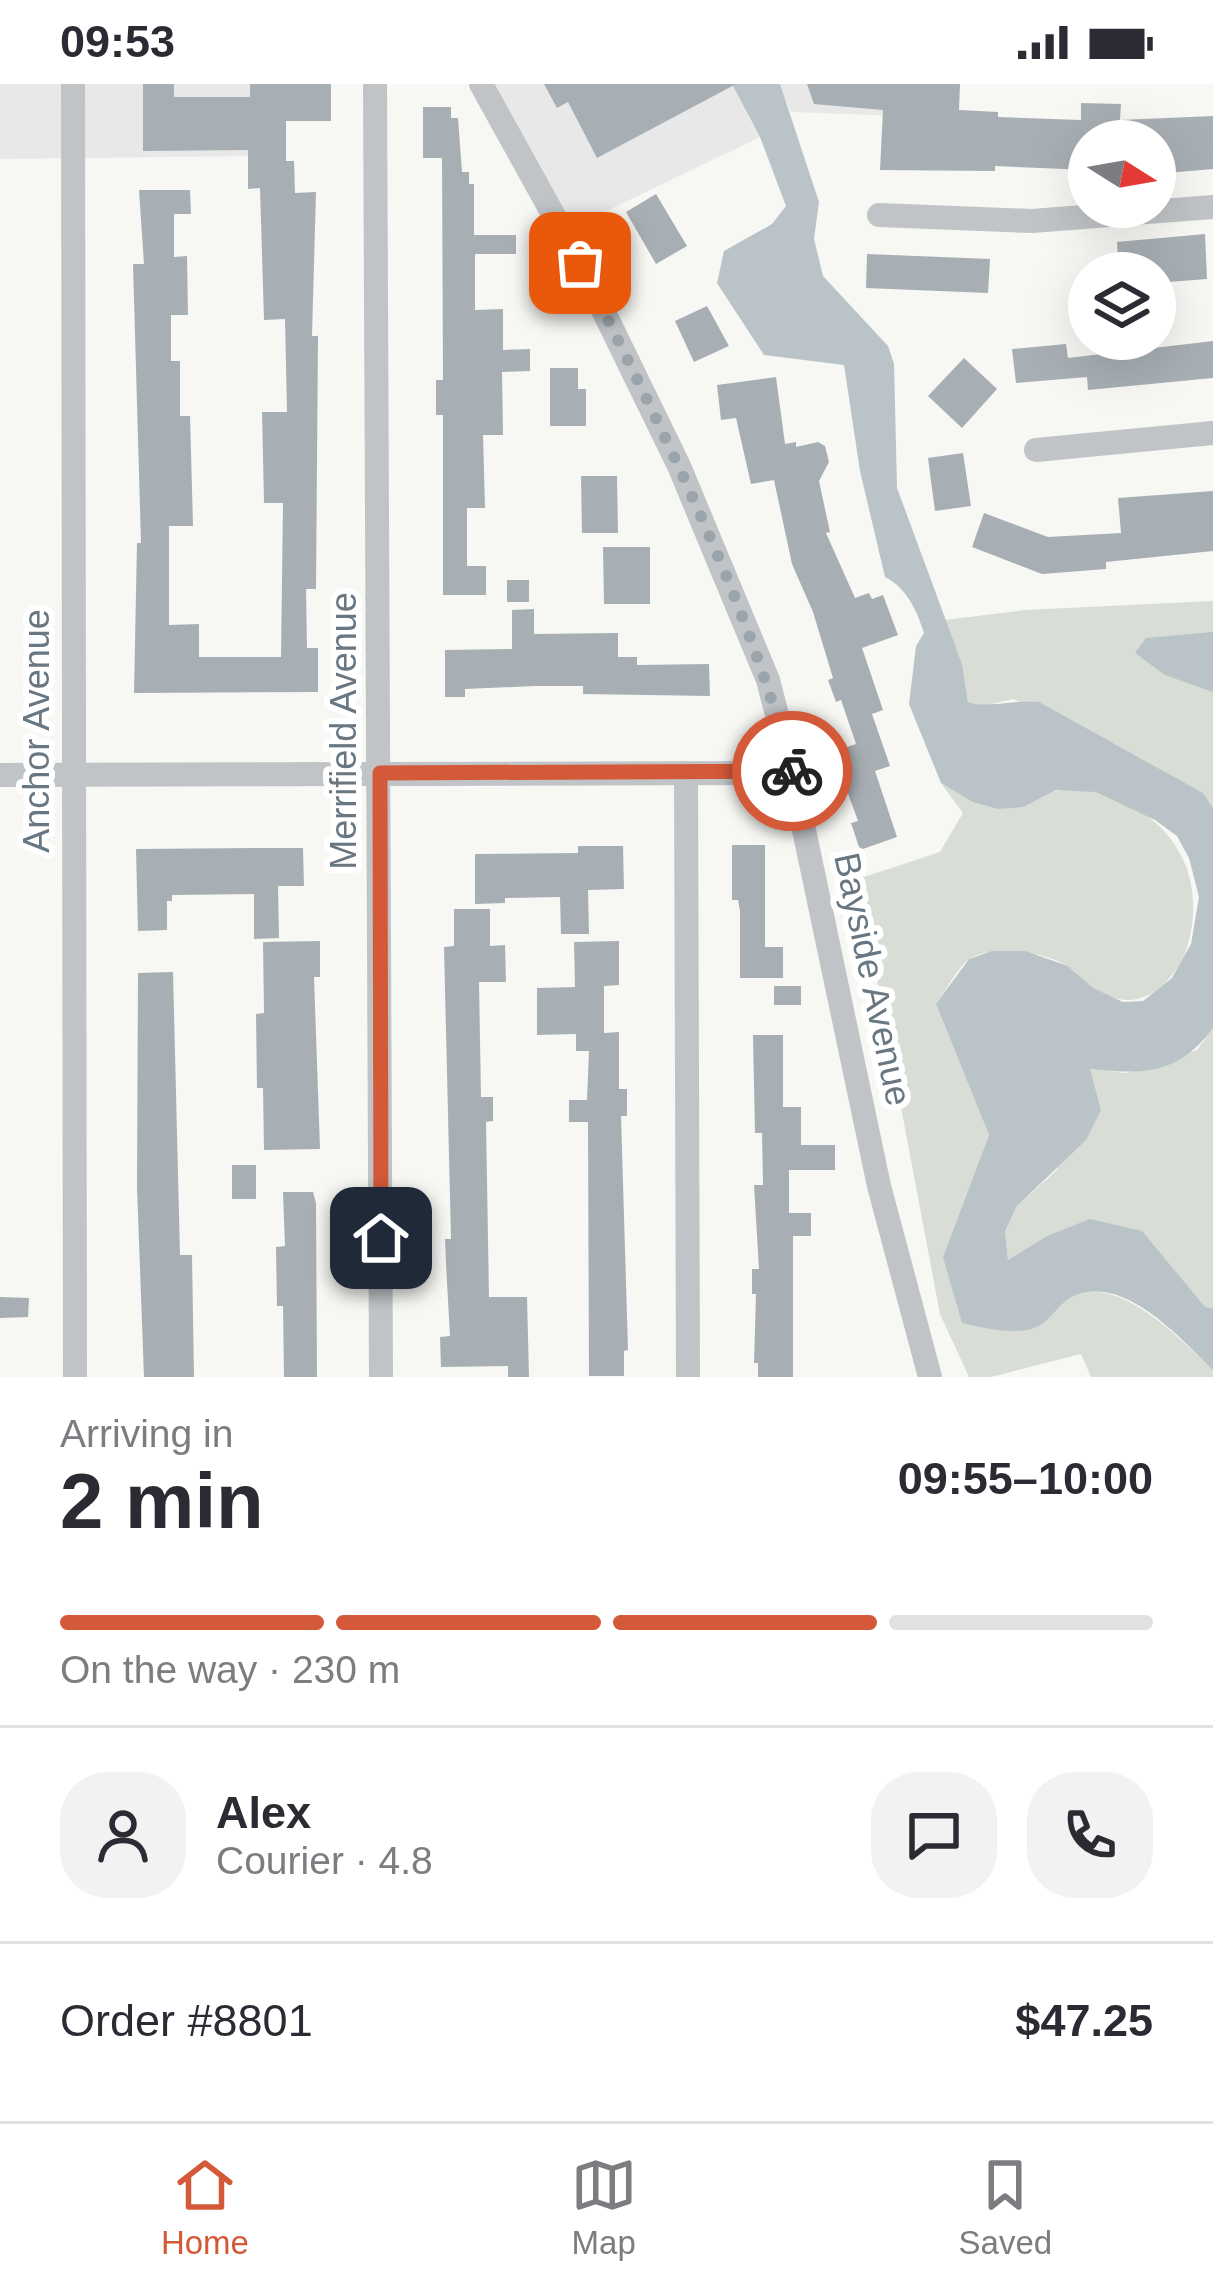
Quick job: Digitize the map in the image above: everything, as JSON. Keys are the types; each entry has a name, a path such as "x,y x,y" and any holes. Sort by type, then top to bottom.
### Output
{"street":[{"name":"Anchor Avenue","path":"73,84 75,1377"},
{"name":"Merrifield Avenue","path":"375,84 381,1377"},
{"name":"Bayside Avenue","path":"481,84 580,263 679,466 768,680 879,1186 930,1377"},
{"path":"879,215 1032,221 1213,207"},
{"path":"1036,451 1213,434"},
{"path":"686,773 688,1377"},
{"path":"0,775 792,773"}],"shaded area":[{"path":"0,84 250,84 250,156 0,159"},
{"path":"475,84 732,84 760,137 567,230"},
{"path":"732,84 780,84 819,202 814,239 823,276 888,346 894,364 897,488 962,664 968,702 1039,702 1203,793 1213,808 1213,1028 1187,1055 1159,1068 1090,1069 1101,1110 1086,1140 1017,1206 1005,1231 1008,1260 1047,1236 1090,1219 1142,1231 1205,1307 1213,1308 1213,1370 1150,1313 1111,1294 1072,1297 1029,1330 962,1323 943,1257 989,1135 936,1004 969,959 992,951 1025,951 1068,966 1093,988 1123,1002 1143,1001 1172,978 1191,944 1199,897 1189,858 1177,836 1096,792 1056,790 1023,807 998,809 973,802 941,783 909,704 916,646 924,633 910,601 885,577 860,471 844,365 764,355 717,283 724,251 772,224 786,206 760,137"},
{"path":"778,84 956,84 955,118 791,112"},
{"path":"1213,601 1213,808 1202,793 1115,744 1013,699 978,707 968,702 962,664 945,620 1025,610"},
{"path":"1213,632 1213,692 1165,675 1135,653 1146,638"},
{"path":"941,783 998,806 1022,805 1070,789 1125,802 1148,816 1181,854 1193,903 1183,959 1156,991 1134,1000 1108,996 1066,965 1020,952 977,955 955,974 936,1004 989,1135 943,1257 1036,1328 1072,1297 1090,1292 1129,1302 1184,1343 1213,1370 1213,1377 1091,1377 1081,1354 991,1377 969,1377 940,1314 858,879 940,852 963,813"},
{"path":"1213,1028 1213,1308 1205,1307 1187,1287 1047,1236 1008,1260 1005,1231 1017,1206 1057,1170 1090,1069 1126,1073 1197,1050"}],"building":[{"path":"143,84 174,84 174,97 250,97 250,84 331,84 331,121 286,121 286,161 294,161 295,193 316,192 312,336 318,336 316,589 306,589 307,648 318,648 318,692 134,693 137,543 141,543 133,264 144,264 139,190 190,190 191,214 174,214 174,257 187,256 188,315 171,315 171,361 180,361 180,416 190,416 193,526 169,526 169,625 199,624 199,657 281,657 283,503 264,503 262,412 287,412 285,319 264,320 260,188 248,189 248,150 143,151"},
{"path":"544,84 736,84 597,158 568,102 557,108"},
{"path":"807,84 960,84 959,110 998,112 998,117 1081,120 1068,120 1068,169 880,170 883,110 814,104"},
{"path":"1081,103 1121,104 1120,120 1081,120"},
{"path":"423,107 451,107 451,118 458,118 462,172 469,172 469,184 474,184 474,235 516,235 516,254 475,254 475,310 503,309 503,350 530,349 530,371 502,372 503,435 483,435 485,508 467,508 467,566 486,566 486,595 443,595 443,415 436,415 436,380 443,380 442,158 423,158"},
{"path":"1213,116 1213,169 1176,172 1176,120 1120,120"},
{"path":"656,194 687,246 656,264 626,212"},
{"path":"1205,234 1207,279 1176,281 1176,252 1118,252 1117,242"},
{"path":"867,254 990,259 988,293 866,288"},
{"path":"707,306 729,346 694,362 675,321"},
{"path":"1213,341 1213,378 1088,390 1087,377 1016,383 1012,349 1066,344 1068,360 1176,360 1176,345"},
{"path":"964,358 997,389 962,428 928,396"},
{"path":"550,368 578,368 578,389 586,389 586,426 550,426"},
{"path":"776,377 785,444 796,442 796,447 818,442 825,446 829,462 819,481 830,532 826,533 855,598 883,595 898,635 862,648 883,710 872,714 890,766 875,771 897,837 860,850 851,823 858,821 833,752 856,744 841,700 836,702 828,680 833,678 792,564 774,480 751,484 736,418 721,420 717,385"},
{"path":"963,453 971,506 935,511 928,458"},
{"path":"581,476 617,476 618,533 582,533"},
{"path":"1213,491 1213,551 1042,574 972,547 984,513 1048,537 1121,533 1118,498"},
{"path":"603,547 650,547 650,604 604,604"},
{"path":"507,580 529,580 529,602 507,602"},
{"path":"534,609 534,634 618,633 618,657 637,657 637,665 709,664 710,696 583,694 583,686 534,686 465,689 465,697 445,697 445,650 512,649 512,610"},
{"path":"732,845 765,845 765,947 783,947 783,978 740,978 740,911 738,900 732,900"},
{"path":"578,846 623,846 624,889 588,890 589,934 561,934 560,897 475,904 475,854 578,853"},
{"path":"303,848 304,886 278,886 279,938 254,939 254,894 172,895 172,901 167,901 167,930 138,931 136,849"},
{"path":"454,909 490,909 490,946 505,945 506,982 479,982 481,1097 493,1097 493,1121 486,1122 489,1297 527,1297 529,1377 508,1377 508,1366 441,1367 440,1337 450,1336 445,1239 451,1239 444,947 454,946"},
{"path":"320,941 320,977 314,977 320,1149 264,1150 256,1014 264,1013 263,942"},
{"path":"619,941 619,985 604,986 604,1033 619,1032 619,1089 627,1089 627,1116 621,1116 628,1350 624,1351 624,1376 589,1376 588,1122 569,1122 569,1100 587,1100 589,1051 576,1051 576,1034 537,1035 537,988 575,987 574,942"},
{"path":"173,972 180,1255 192,1255 194,1377 144,1377 137,1187 138,973"},
{"path":"774,986 801,986 801,1005 774,1005"},
{"path":"753,1035 783,1035 783,1107 801,1107 801,1145 835,1145 835,1170 789,1170 789,1213 811,1213 811,1236 793,1236 793,1377 758,1377 758,1363 754,1363 752,1269 759,1269 754,1185 763,1185 762,1133 755,1133"},
{"path":"232,1165 256,1165 256,1199 232,1199"},
{"path":"283,1192 313,1192 316,1203 317,1377 284,1377 276,1247 285,1246"},
{"path":"0,1297 29,1298 28,1317 0,1318"}],"way so far":[{"path":"580,263 679,466 768,680 792,771"}],"route":[{"path":"381,1238 380,773 792,771"}]}
